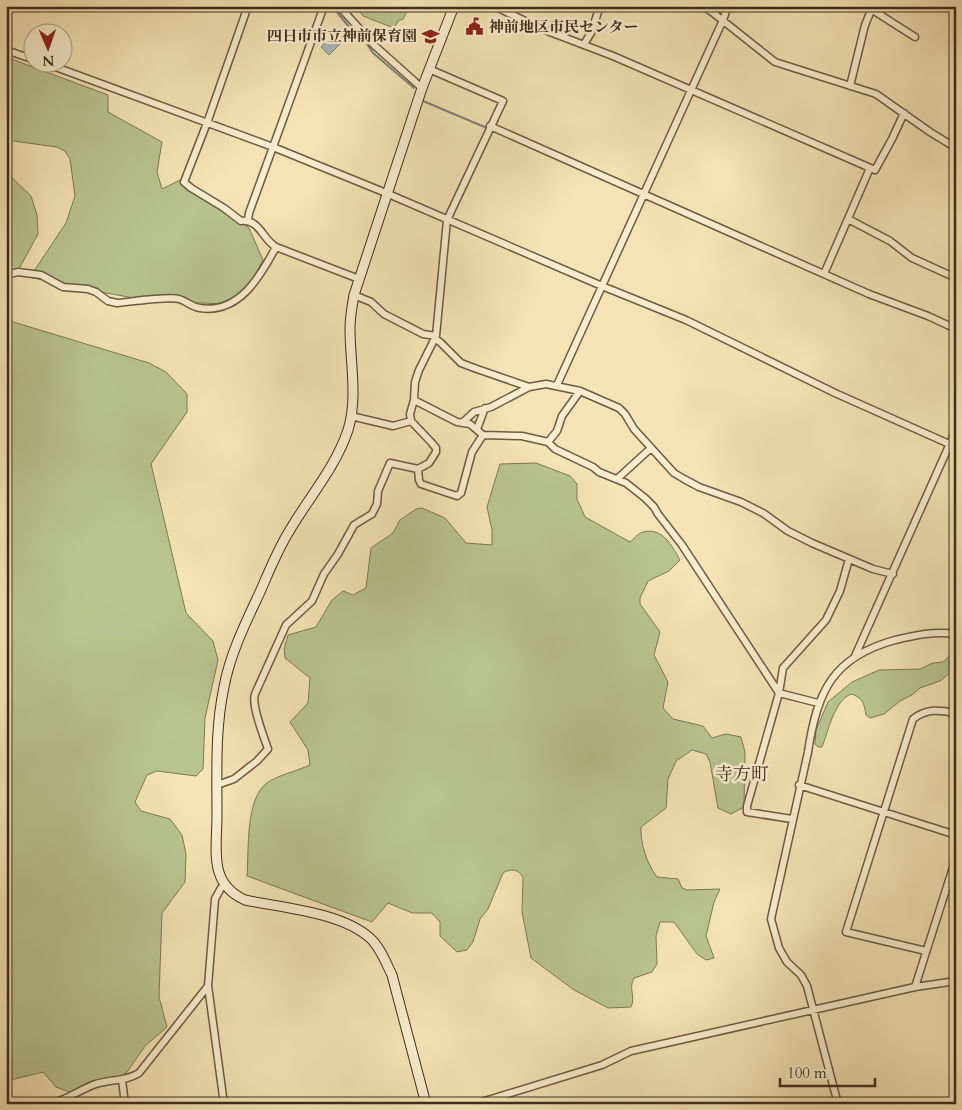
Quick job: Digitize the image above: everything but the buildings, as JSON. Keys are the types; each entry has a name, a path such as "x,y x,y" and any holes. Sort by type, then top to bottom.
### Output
{"street":[{"path":"248,6 184,182 224,208 241,222 248,220 254,222 270,244 276,248 359,279"},
{"path":"248,220 324,6"},
{"path":"338,6 374,45 422,88"},
{"path":"426,1104 392,975 371,938 355,926 331,917 245,900 235,895 225,886 217,865 217,734 224,686 234,652 281,544 335,462 348,430 353,399 350,327 354,295 422,88 454,6"},
{"path":"494,6 542,29 584,44 691,89 875,170 904,113"},
{"path":"584,44 591,33 600,6"},
{"path":"702,6 723,20 776,62 876,94 956,148"},
{"path":"557,386 728,6"},
{"path":"850,86 865,25 872,8 915,37"},
{"path":"6,50 22,56"},
{"path":"217,785 234,779 268,749 253,698 286,625 312,601 324,574 354,525 372,514 377,504 378,491 386,468 390,463 418,469 434,458 436,452 436,448 411,421 410,414 414,400 415,382 435,338 447,220 502,101 429,69"},
{"path":"69,72 273,147 686,320 835,393 953,446"},
{"path":"489,128 869,294 928,316 956,329"},
{"path":"824,274 870,168"},
{"path":"848,219 890,241 912,258 956,278"},
{"path":"6,275 18,272 40,275 64,287 88,289 96,292 108,301 117,303 178,298 198,308 215,308 233,303 244,295 254,284 276,248"},
{"path":"354,295 371,302 384,314 435,338 461,362 529,387"},
{"path":"462,423 474,412 491,407 529,387 546,384 580,391 619,408 651,448 674,472 684,479 719,495 741,502 763,513 788,531 849,559 873,569 893,574"},
{"path":"548,442 557,431 562,416 580,391"},
{"path":"414,400 457,422 470,424 483,435 522,436 548,442 554,448 593,467 599,472 626,483 654,507 682,545 779,693 818,703"},
{"path":"476,429 486,408"},
{"path":"351,416 393,426 411,421"},
{"path":"855,656 953,446 956,430"},
{"path":"418,469 418,480 421,484 457,496 461,493 472,452 483,435"},
{"path":"617,479 651,448"},
{"path":"792,819 746,812 779,693 783,668 826,620 840,592 849,559"},
{"path":"838,1104 807,986 801,975 786,962 779,948 771,918 818,703 823,692 843,665 855,656 887,642 922,633 940,632 956,634"},
{"path":"926,951 846,932 913,719 926,711 936,709 956,713"},
{"path":"799,785 956,835"},
{"path":"915,987 956,858"},
{"path":"224,1104 208,986 215,898 221,888 225,886"},
{"path":"475,1104 602,1065 631,1051 915,987 956,981"},
{"path":"50,1104 68,1098 94,1085 122,1080 136,1075 142,1070 208,986"},
{"path":"122,1080 125,1104"}],"green space":[{"path":"355,6 410,6 403,19 398,21 394,28 363,16"},
{"path":"6,57 22,63 22,72 46,72 108,95 108,112 162,142 157,172 162,189 180,180 225,208 249,228 263,260 245,294 227,304 151,301 72,287 30,277 66,223 75,196 70,159 65,151 57,147 6,140"},
{"path":"6,172 31,196 37,215 38,234 19,269 10,273 6,273"},
{"path":"10,321 149,363 166,372 187,394 187,412 151,464 186,613 213,641 218,660 205,718 203,769 196,776 157,771 147,775 135,802 141,811 170,819 182,835 186,854 185,882 162,913 159,997 167,1027 145,1046 127,1072 112,1083 74,1094 56,1087 43,1072 6,1081 6,322"},
{"path":"536,463 570,476 577,484 577,499 585,517 630,542 641,533 650,531 661,535 670,544 680,560 669,571 648,581 640,598 640,604 660,632 654,655 668,682 663,708 673,719 703,726 712,738 726,734 741,737 745,752 744,807 731,814 718,808 710,762 706,754 692,750 676,761 668,779 666,808 641,827 645,853 657,877 678,879 682,888 687,890 720,889 714,902 706,936 714,958 706,960 697,954 674,922 660,922 656,936 657,964 652,972 634,978 632,982 633,1000 631,1007 608,1008 574,990 531,958 522,912 523,878 517,871 512,870 503,873 488,909 480,919 473,942 467,950 457,952 440,936 440,922 432,913 412,913 388,903 372,922 247,876 249,826 255,801 260,791 271,780 310,765 308,750 290,722 308,703 310,678 285,658 284,649 288,635 316,627 332,600 343,591 353,595 366,588 371,548 393,533 400,520 416,509 422,508 445,518 466,543 492,545 492,530 487,507 500,464"},
{"path":"956,650 956,673 951,672 940,681 920,688 884,714 870,718 866,715 864,705 859,698 852,694 846,697 833,716 822,747 818,747 815,744 816,730 828,702 852,682 879,670 920,669 933,663 943,662"}],"water":[{"path":"337,31 345,39 329,55 321,47"}],"waterway":[{"path":"332,6 358,38 365,41 373,53 414,88"},
{"path":"423,101 487,128"},
{"path":"765,251 857,292"},
{"path":"882,302 903,310"},
{"path":"947,328 956,333"}],"place":[{"name":"神前地区市民センター","path":"475,27"},
{"name":"四日市市立神前保育園","path":"431,36"}],"district":[{"name":"寺方町","path":"742,774"}]}
